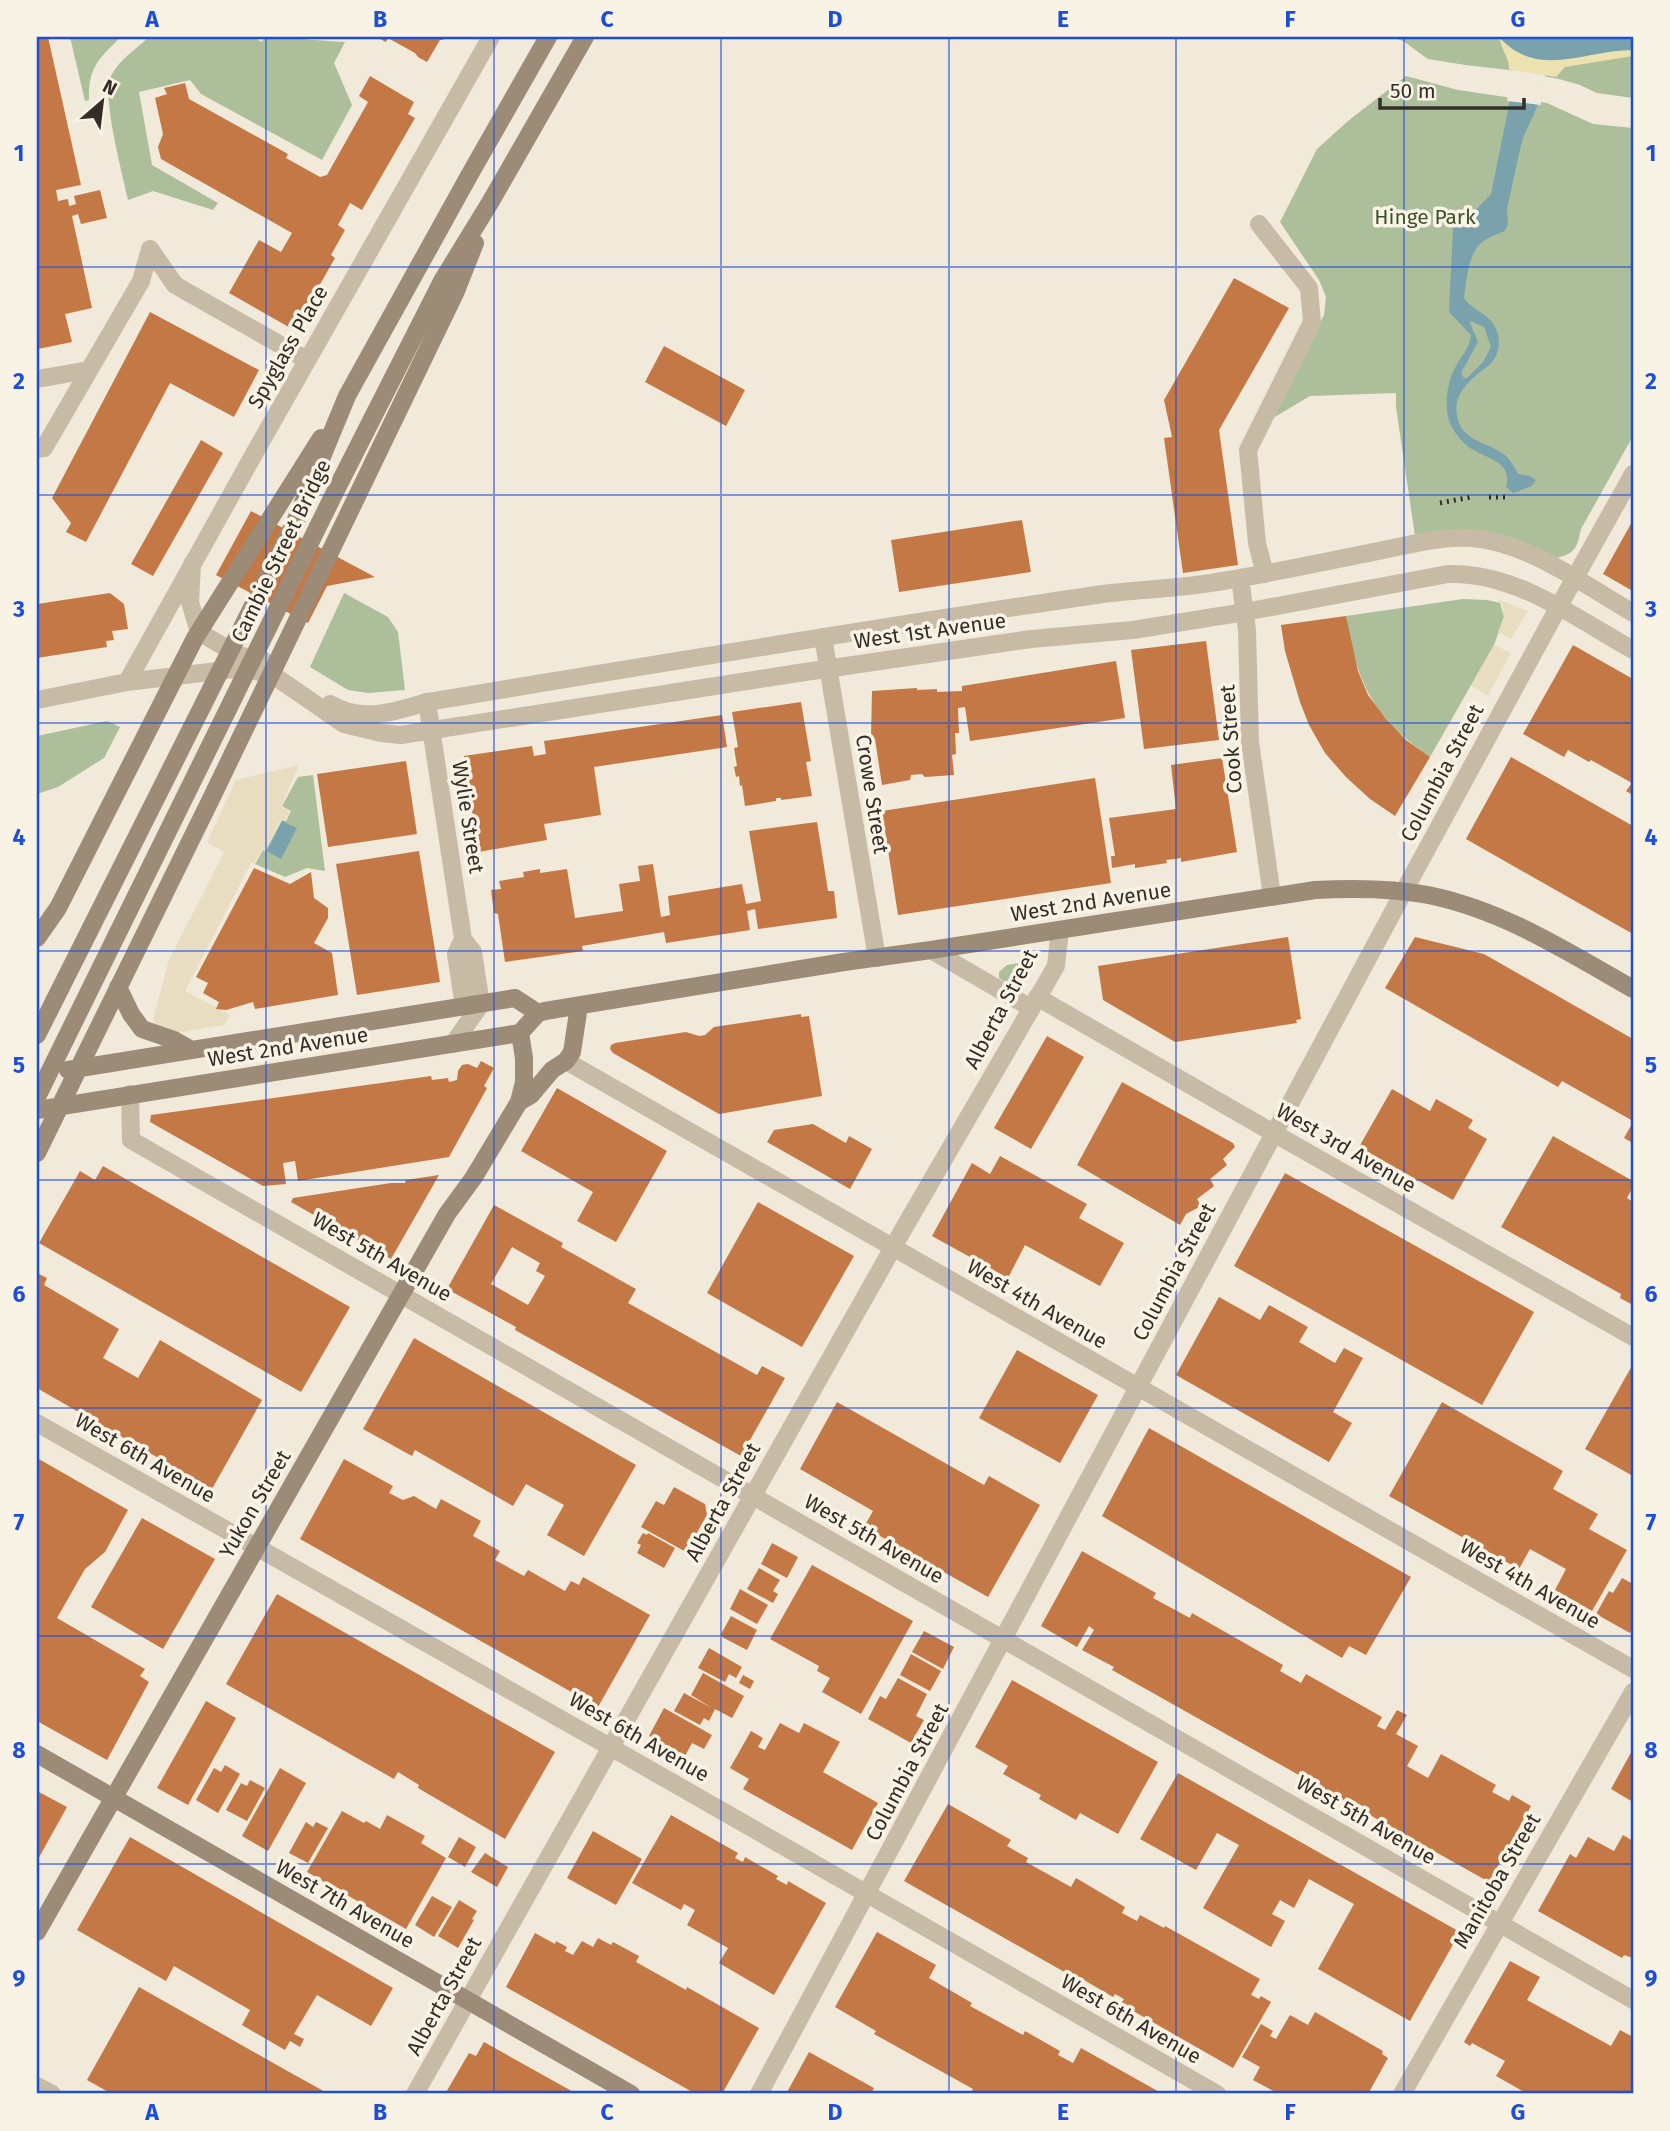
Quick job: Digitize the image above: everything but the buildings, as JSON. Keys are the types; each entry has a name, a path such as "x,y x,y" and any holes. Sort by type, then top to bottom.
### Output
{"main road":[{"name":"Cambie Street Bridge","path":"37,1035 295,523 348,397 548,37"},
{"name":"Cambie Street Bridge","path":"37,1097 442,281 585,37"},
{"path":"37,1153 456,290 491,201"},
{"path":"37,938 58,908 195,638 348,397"},
{"name":"West 2nd Avenue","path":"37,1074 515,998 538,1013 1315,890 1355,888 1428,895 1498,917 1530,931 1633,989"},
{"path":"121,981 131,1014 142,1029 174,1040 190,1049"},
{"path":"566,1061 574,1044 579,1006"},
{"path":"520,1033 538,1013"},
{"name":"West 2nd Avenue","path":"37,1110 520,1033"},
{"name":"Yukon Street","path":"37,1932 447,1214 474,1177 519,1102 524,1082 520,1033"},
{"name":"Yukon Street","path":"519,1102 531,1095 552,1070 566,1061"},
{"name":"West 7th Avenue","path":"37,1754 631,2094"}],"street":[{"name":"Spyglass Place","path":"127,682 191,564 491,37"},
{"path":"1259,224 1309,288 1312,322 1248,450 1257,543 1265,574"},
{"path":"37,449 44,448 141,281 150,249 175,285 307,360"},
{"path":"37,379 89,370"},
{"name":"Columbia Street","path":"759,2094 1403,892 1633,474"},
{"name":"West 1st Avenue","path":"191,564 190,602 199,632 238,655 272,663 344,712 362,715 823,637 1107,593 1185,586 1265,574 1454,537 1502,543 1538,558 1633,613"},
{"name":"West 1st Avenue","path":"37,700 127,682 242,668 274,675 344,724 381,733 401,734 1031,639 1133,630 1464,573 1487,576 1508,583 1633,650"},
{"name":"Cook Street","path":"1240,578 1247,629 1250,742 1272,896"},
{"name":"Crowe Street","path":"823,637 877,958"},
{"name":"Wylie Street","path":"427,702 463,939 473,952 473,1005"},
{"name":"Alberta Street","path":"415,2094 1056,965 1060,930"},
{"name":"West 3rd Avenue","path":"931,950 1274,1133 1633,1337"},
{"path":"453,1044 473,1005"},
{"name":"West 4th Avenue","path":"566,1061 1633,1669"},
{"name":"West 5th Avenue","path":"130,1094 131,1140 1633,2000"},
{"name":"West 6th Avenue","path":"37,1423 1217,2094"},
{"name":"Manitoba Street","path":"1402,2094 1633,1692"},
{"path":"37,2086 52,2094"}],"green space":[{"path":"70,37 121,37 96,64 90,80 89,100 85,101"},
{"path":"149,37 253,37 262,42 265,37 275,37 345,42 334,63 352,105 322,160 201,94 190,80 139,92 152,165 218,203 213,210 153,191 128,200 111,117 109,86 111,76 118,65"},
{"path":"1392,37 1499,37 1633,50 1633,98 1597,93 1559,79 1428,59 1403,41"},
{"name":"Hinge Park","path":"1406,76 1458,90 1547,103 1593,124 1633,128 1633,436 1581,529 1575,548 1564,556 1557,558 1415,536 1396,393 1310,396 1266,422 1324,315 1326,297 1319,280 1280,222 1317,149"},
{"path":"344,593 388,617 398,632 405,690 368,693 348,690 310,667"},
{"path":"1463,599 1500,603 1504,617 1494,645 1430,757 1394,728 1371,697 1356,661 1346,616"},
{"path":"107,721 120,727 104,758 58,787 37,794 37,736"},
{"path":"313,775 325,871 307,868 285,877 255,864 282,820 286,821 291,811 282,806 298,777"},
{"path":"1032,961 1035,965 1021,989 1016,989 999,978 999,972 1007,965"}],"sand":[{"path":"1500,37 1633,37 1633,56 1565,67 1556,77 1509,70"}],"shaded area":[{"path":"1497,599 1528,611 1511,639 1498,632 1504,617 1502,605"},
{"path":"1494,645 1511,653 1488,695 1471,686"},
{"path":"299,765 281,806 290,811 285,820 281,819 265,849 263,848 254,863 251,863 185,991 230,1015 224,1025 176,1033 154,1025 154,1015 169,960 224,852 207,842 236,780"}],"water":[{"path":"1499,37 1633,37 1633,50 1546,60 1514,50"},
{"path":"1516,71 1538,89 1537,107 1519,154 1507,209 1508,224 1505,231 1485,240 1476,249 1468,270 1464,298 1492,322 1497,331 1499,345 1491,363 1461,392 1457,406 1459,423 1467,434 1501,452 1518,474 1536,480 1532,486 1513,493 1506,487 1506,471 1502,466 1462,441 1452,427 1447,412 1451,378 1468,347 1471,335 1449,312 1453,228 1469,217 1491,194","holes":["1471,321 1484,327 1491,347 1483,362 1464,378 1461,373 1478,342 1470,323"]},
{"path":"282,821 297,828 281,859 267,851"}],"pier":[{"path":"1513,70 1545,75 1541,105 1507,101"}],"railway":[{"path":"1440,503 1471,497"},
{"path":"1489,497 1505,497"}]}
